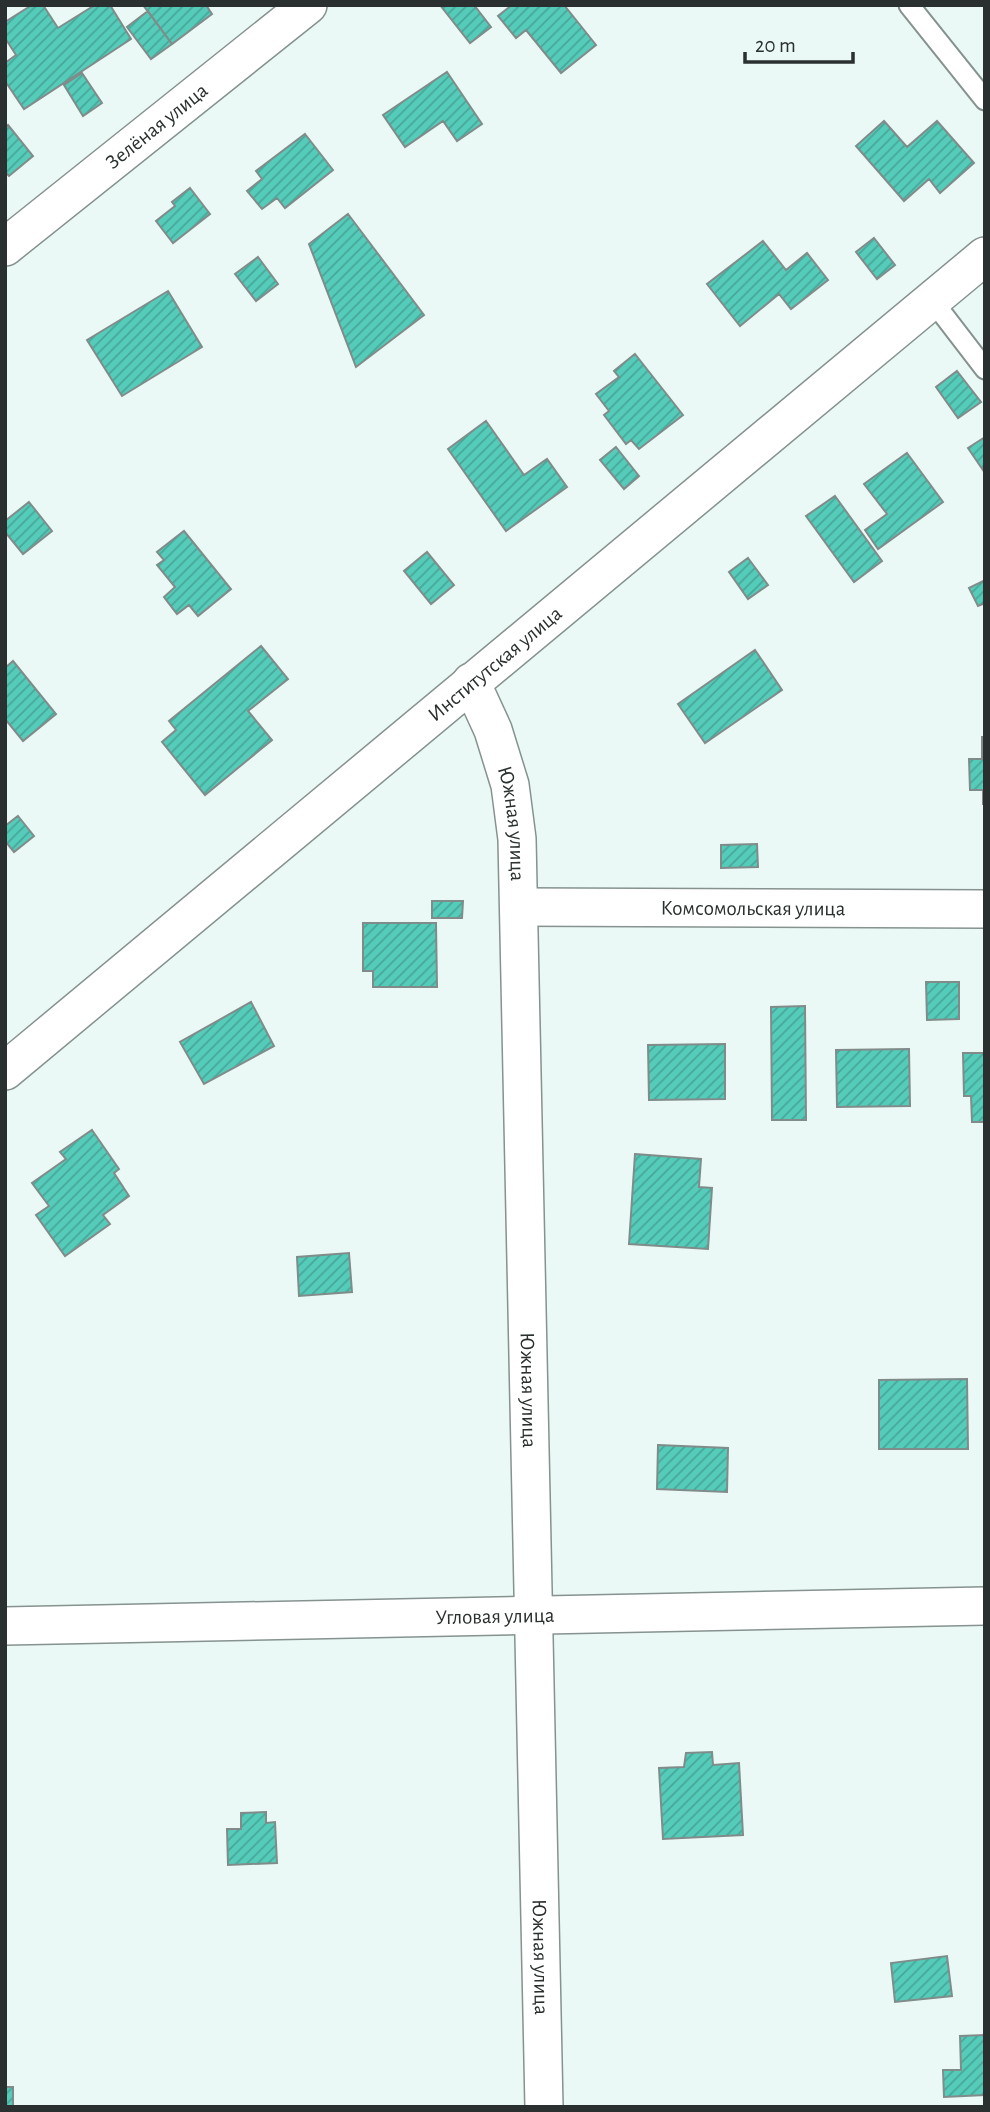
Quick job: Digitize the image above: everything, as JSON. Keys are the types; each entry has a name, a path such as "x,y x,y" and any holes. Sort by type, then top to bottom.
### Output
{"street":[{"name":"Зелёная улица","path":"5,247 308,5"},
{"name":"Институтская улица","path":"5,1071 985,256"},
{"name":"Южная улица","path":"471,682 493,730 510,785 517,839 544,2107"},
{"name":"Комсомольская улица","path":"520,907 985,909"},
{"name":"Угловая улица","path":"5,1626 985,1606"}],"lane":[{"path":"909,5 985,100"},
{"path":"932,300 985,369"}],"building":[{"path":"32,5 43,5 58,28 95,5 110,5 131,39 24,109 5,81 5,63 16,55 5,38 5,22"},
{"path":"143,5 206,5 212,14 172,44"},
{"path":"440,5 474,5 491,27 470,43"},
{"path":"512,5 564,5 596,45 561,73 526,30 516,38 498,16"},
{"path":"148,11 172,44 151,59 127,27"},
{"path":"447,72 482,124 457,141 443,121 405,147 383,115"},
{"path":"82,73 102,103 83,116 64,85"},
{"path":"884,121 907,147 937,121 974,163 940,193 929,179 904,201 856,146"},
{"path":"8,125 33,156 9,176 5,172 5,128"},
{"path":"305,134 333,170 285,208 277,198 262,209 247,191 262,179 256,171"},
{"path":"190,188 210,214 173,243 156,221 175,206 172,202"},
{"path":"348,214 424,315 356,367 309,244"},
{"path":"874,238 895,265 877,279 856,252"},
{"path":"763,241 786,270 807,253 828,280 791,309 779,294 740,326 707,284"},
{"path":"258,257 278,284 256,301 235,274"},
{"path":"168,291 202,347 122,396 87,340"},
{"path":"635,354 683,415 639,449 631,440 626,444 604,415 609,411 596,394 619,377 614,371"},
{"path":"957,371 981,402 958,418 936,387"},
{"path":"486,421 524,475 547,459 567,487 506,531 448,449"},
{"path":"985,437 985,473 968,448"},
{"path":"616,447 639,476 624,489 600,460"},
{"path":"907,453 943,502 878,549 865,530 887,514 864,484"},
{"path":"835,496 882,561 854,582 806,516"},
{"path":"29,502 52,531 23,554 5,532 5,521"},
{"path":"184,531 231,589 198,616 189,605 177,614 164,597 175,587 157,565 164,560 157,552"},
{"path":"427,552 454,585 431,604 404,571"},
{"path":"748,558 768,585 748,599 729,572"},
{"path":"985,580 985,603 978,606 969,588"},
{"path":"261,646 288,679 248,711 272,740 205,795 162,742 176,730 169,721"},
{"path":"755,650 782,690 705,743 678,704"},
{"path":"13,661 56,714 23,741 5,719 5,668"},
{"path":"982,737 985,737 985,804 983,790 970,790 969,759 982,759"},
{"path":"18,816 34,836 14,852 5,841 5,826"},
{"path":"757,844 758,867 721,868 721,845"},
{"path":"432,901 463,901 462,918 432,918"},
{"path":"363,923 436,923 437,987 373,987 373,971 363,971"},
{"path":"926,982 959,982 959,1019 927,1020"},
{"path":"251,1002 274,1046 204,1084 180,1042"},
{"path":"805,1006 806,1120 772,1120 771,1007"},
{"path":"725,1044 725,1099 649,1100 648,1045"},
{"path":"909,1049 910,1106 837,1107 836,1050"},
{"path":"963,1053 985,1053 985,1122 972,1122 971,1096 964,1096"},
{"path":"92,1130 119,1169 114,1173 129,1196 103,1215 110,1224 65,1256 36,1215 49,1206 32,1183 66,1159 60,1152"},
{"path":"635,1154 701,1159 699,1187 712,1188 708,1249 629,1244"},
{"path":"349,1253 352,1292 299,1296 297,1257"},
{"path":"967,1379 968,1449 879,1449 879,1380"},
{"path":"658,1445 728,1448 727,1492 657,1489"},
{"path":"712,1752 713,1765 739,1763 743,1835 663,1839 659,1768 684,1767 686,1753"},
{"path":"266,1812 266,1823 275,1822 277,1863 228,1865 227,1829 241,1829 241,1813"},
{"path":"947,1956 952,1996 895,2002 891,1963"},
{"path":"985,2035 985,2095 944,2097 943,2070 961,2070 960,2036"},
{"path":"5,2087 13,2087 13,2107 5,2107"}]}
